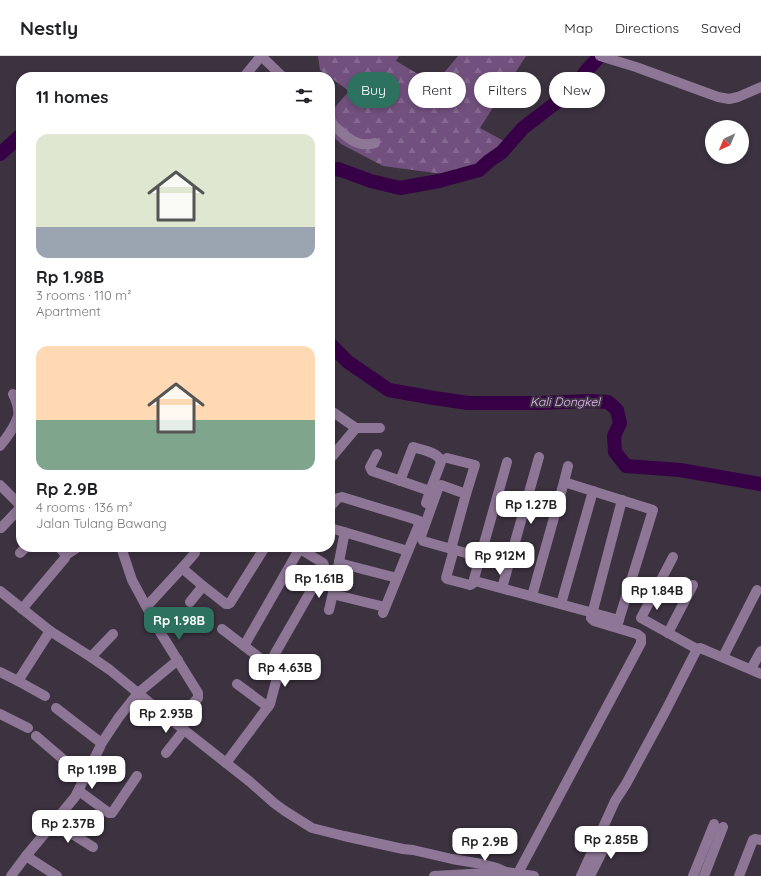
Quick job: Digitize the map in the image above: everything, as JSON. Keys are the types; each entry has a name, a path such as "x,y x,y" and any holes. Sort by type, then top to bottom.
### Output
{"street":[{"path":"248,72 261,56 277,72"},
{"path":"605,58 636,67 718,97 729,99 738,97 761,87"},
{"path":"335,127 345,137 352,141 364,144 375,143"},
{"path":"14,394 16,401"},
{"path":"335,414 356,428 380,428"},
{"path":"0,446 11,430 16,419"},
{"path":"11,430 16,428"},
{"path":"335,453 356,428"},
{"path":"333,593 384,610 418,527 440,459 436,455 413,447 400,481"},
{"path":"377,454 370,467 372,472 430,491"},
{"path":"502,588 539,457"},
{"path":"447,458 475,464 452,549 446,578 470,585 475,581"},
{"path":"475,581 474,579 507,462"},
{"path":"532,596 568,466"},
{"path":"564,482 652,509 653,511 618,624"},
{"path":"0,484 16,501"},
{"path":"466,494 441,485 439,486 421,536 423,541 480,557"},
{"path":"560,604 593,491"},
{"path":"335,501 338,498 342,497 414,519 419,522"},
{"path":"513,874 641,643 641,638 637,634 618,624 592,620 592,613 622,500"},
{"path":"1,528 16,512"},
{"path":"335,529 408,551"},
{"path":"329,610 344,532"},
{"path":"63,552 66,555"},
{"path":"22,609 66,558 66,555 70,552"},
{"path":"123,552 132,580 160,632 198,693 198,698 175,722"},
{"path":"147,606 196,552"},
{"path":"182,568 202,586 228,604 262,552"},
{"path":"244,646 296,552"},
{"path":"269,664 324,568 323,563 305,552"},
{"path":"673,557 642,618 697,649 700,648 761,674"},
{"path":"338,563 397,578"},
{"path":"475,581 592,613"},
{"path":"668,633 693,585"},
{"path":"190,602 202,586"},
{"path":"723,657 757,590"},
{"path":"0,591 50,631 110,670 250,781 274,803 312,828 403,849 482,864 513,874"},
{"path":"222,629 269,664 277,671 278,674 270,704 226,763"},
{"path":"18,681 50,631"},
{"path":"91,657 113,634"},
{"path":"581,876 615,801 626,784 666,710 697,649"},
{"path":"751,669 761,651"},
{"path":"11,876 76,797 101,744 118,717 138,693 178,660"},
{"path":"0,672 45,696"},
{"path":"237,684 268,707"},
{"path":"56,708 101,744"},
{"path":"0,714 32,732 85,778"},
{"path":"166,753 184,730"},
{"path":"79,791 109,813 112,813 137,776"},
{"path":"55,823 92,847"},
{"path":"693,876 719,826 704,876"},
{"path":"739,876 753,840 755,838 761,840"},
{"path":"590,876 604,848 611,843 629,839"},
{"path":"26,856 57,876"},
{"path":"434,876 513,874 534,876"}],"green space":[{"path":"318,56 399,56 396,61 415,72 408,72 408,108 466,108 466,72 445,72 458,56 526,56 516,72 474,72 474,108 493,108 480,128 513,146 472,178 383,166 341,144 335,138 335,107 347,93 347,108 400,108 400,72 347,72 347,90 335,81 335,72 323,72 320,70"}],"waterway":[{"path":"335,170 338,169 371,181 400,188 439,181 479,170 502,152 523,128 570,92 600,56"},
{"name":"Kali Dongkel","path":"0,154 16,140"},
{"name":"Kali Dongkel","path":"335,349 348,362 389,390 468,403 608,402 617,410 620,423 614,436 615,452 626,466 680,470 761,484"}]}
